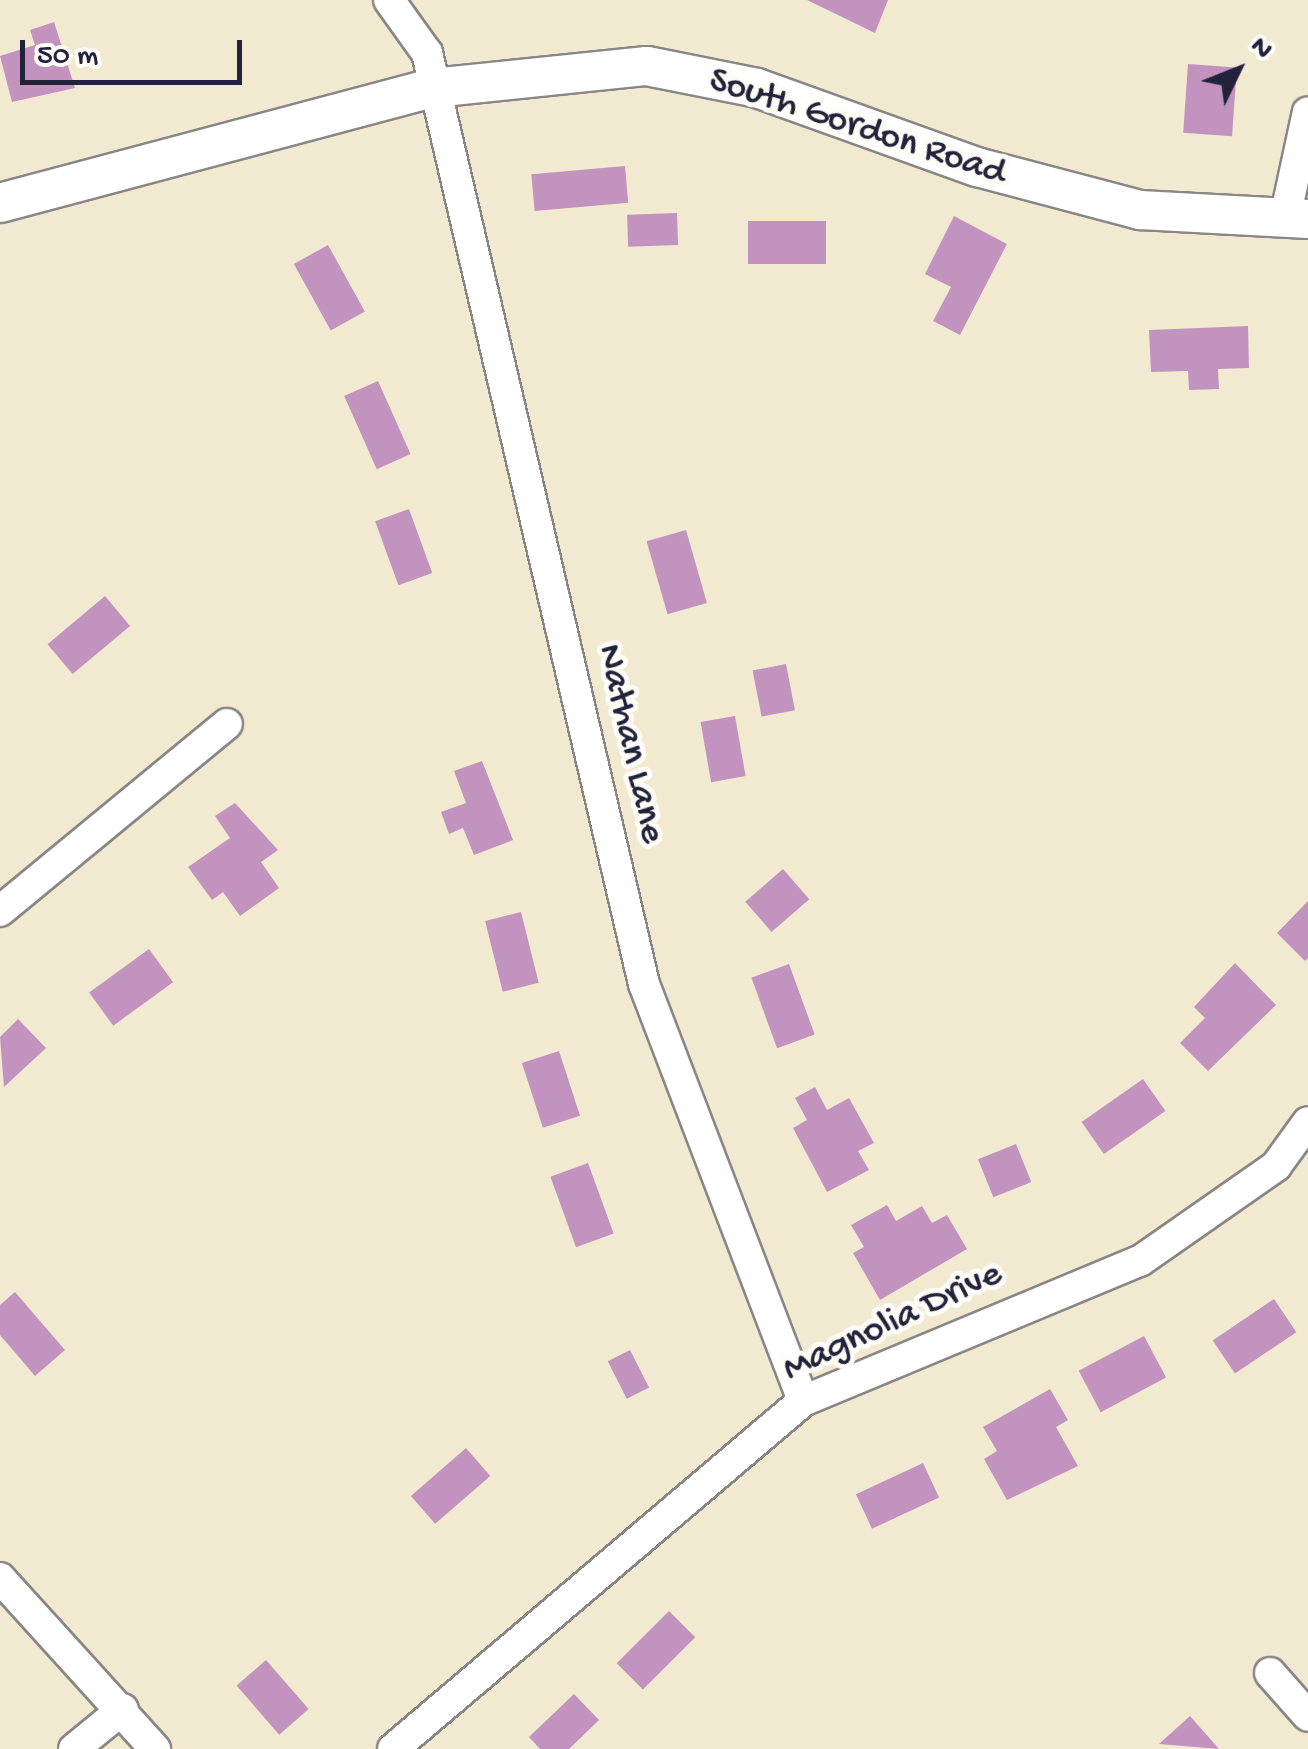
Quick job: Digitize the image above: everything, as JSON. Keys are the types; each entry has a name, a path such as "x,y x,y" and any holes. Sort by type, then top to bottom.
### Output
{"street":[{"name":"Nathan Lane","path":"389,0 427,53 644,984 804,1402"},
{"name":"South Gordon Road","path":"0,203 433,88 648,66 757,88 977,167 1123,206 1297,219"},
{"path":"1297,219 1308,112"},
{"path":"0,911 228,724"},
{"name":"Magnolia Drive","path":"393,1749 804,1402 1140,1262 1276,1166 1308,1122"},
{"path":"0,1578 122,1708 155,1749"},
{"path":"1270,1673 1308,1716"},
{"path":"74,1749 122,1708"}],"building":[{"path":"807,0 888,0 875,33"},
{"path":"54,22 75,88 12,102 0,56 35,45 30,30"},
{"path":"1188,64 1237,67 1232,136 1183,133"},
{"path":"625,166 628,203 535,211 531,174"},
{"path":"677,213 678,245 628,247 627,215"},
{"path":"954,216 1007,244 960,335 933,321 951,287 925,274"},
{"path":"748,221 826,221 826,264 748,264"},
{"path":"328,245 365,311 331,330 294,264"},
{"path":"1248,326 1249,368 1218,369 1219,389 1189,390 1188,371 1151,372 1149,330"},
{"path":"378,381 411,454 377,469 344,396"},
{"path":"409,509 432,573 398,585 375,521"},
{"path":"686,530 707,603 668,614 647,541"},
{"path":"105,596 130,626 73,674 48,644"},
{"path":"786,664 795,710 762,717 753,670"},
{"path":"735,716 746,776 711,782 701,722"},
{"path":"482,761 513,840 474,855 463,828 449,834 441,812 466,803 454,771"},
{"path":"235,803 278,850 261,862 279,888 240,916 223,892 212,900 188,867 230,838 215,816"},
{"path":"783,869 809,899 772,932 745,902"},
{"path":"1308,901 1308,958 1305,961 1277,933"},
{"path":"521,912 539,983 503,992 485,921"},
{"path":"149,949 173,982 113,1026 89,992"},
{"path":"1235,963 1276,1005 1208,1071 1180,1043 1205,1018 1194,1007"},
{"path":"789,964 815,1034 777,1048 751,978"},
{"path":"18,1019 46,1048 4,1087 0,1037"},
{"path":"559,1051 580,1116 543,1128 522,1063"},
{"path":"1143,1079 1165,1111 1104,1154 1082,1122"},
{"path":"815,1087 827,1110 849,1098 874,1143 858,1151 869,1170 827,1192 793,1128 807,1120 795,1098"},
{"path":"1016,1144 1031,1182 993,1197 978,1159"},
{"path":"588,1163 614,1233 576,1247 550,1177"},
{"path":"887,1205 896,1221 922,1206 932,1223 947,1215 967,1249 880,1300 853,1253 864,1247 851,1225"},
{"path":"15,1292 65,1350 35,1376 0,1335 0,1305"},
{"path":"1274,1299 1296,1332 1235,1374 1213,1340"},
{"path":"1144,1336 1166,1377 1101,1412 1079,1371"},
{"path":"630,1350 649,1387 627,1399 608,1361"},
{"path":"1050,1389 1068,1420 1056,1427 1078,1466 1007,1500 984,1459 997,1451 983,1427"},
{"path":"466,1448 490,1476 435,1524 411,1496"},
{"path":"923,1463 939,1497 872,1529 856,1494"},
{"path":"669,1611 695,1637 643,1689 617,1663"},
{"path":"266,1660 309,1709 279,1735 237,1686"},
{"path":"574,1694 599,1720 569,1749 540,1749 529,1737"},
{"path":"1190,1716 1219,1749 1159,1744"}]}
